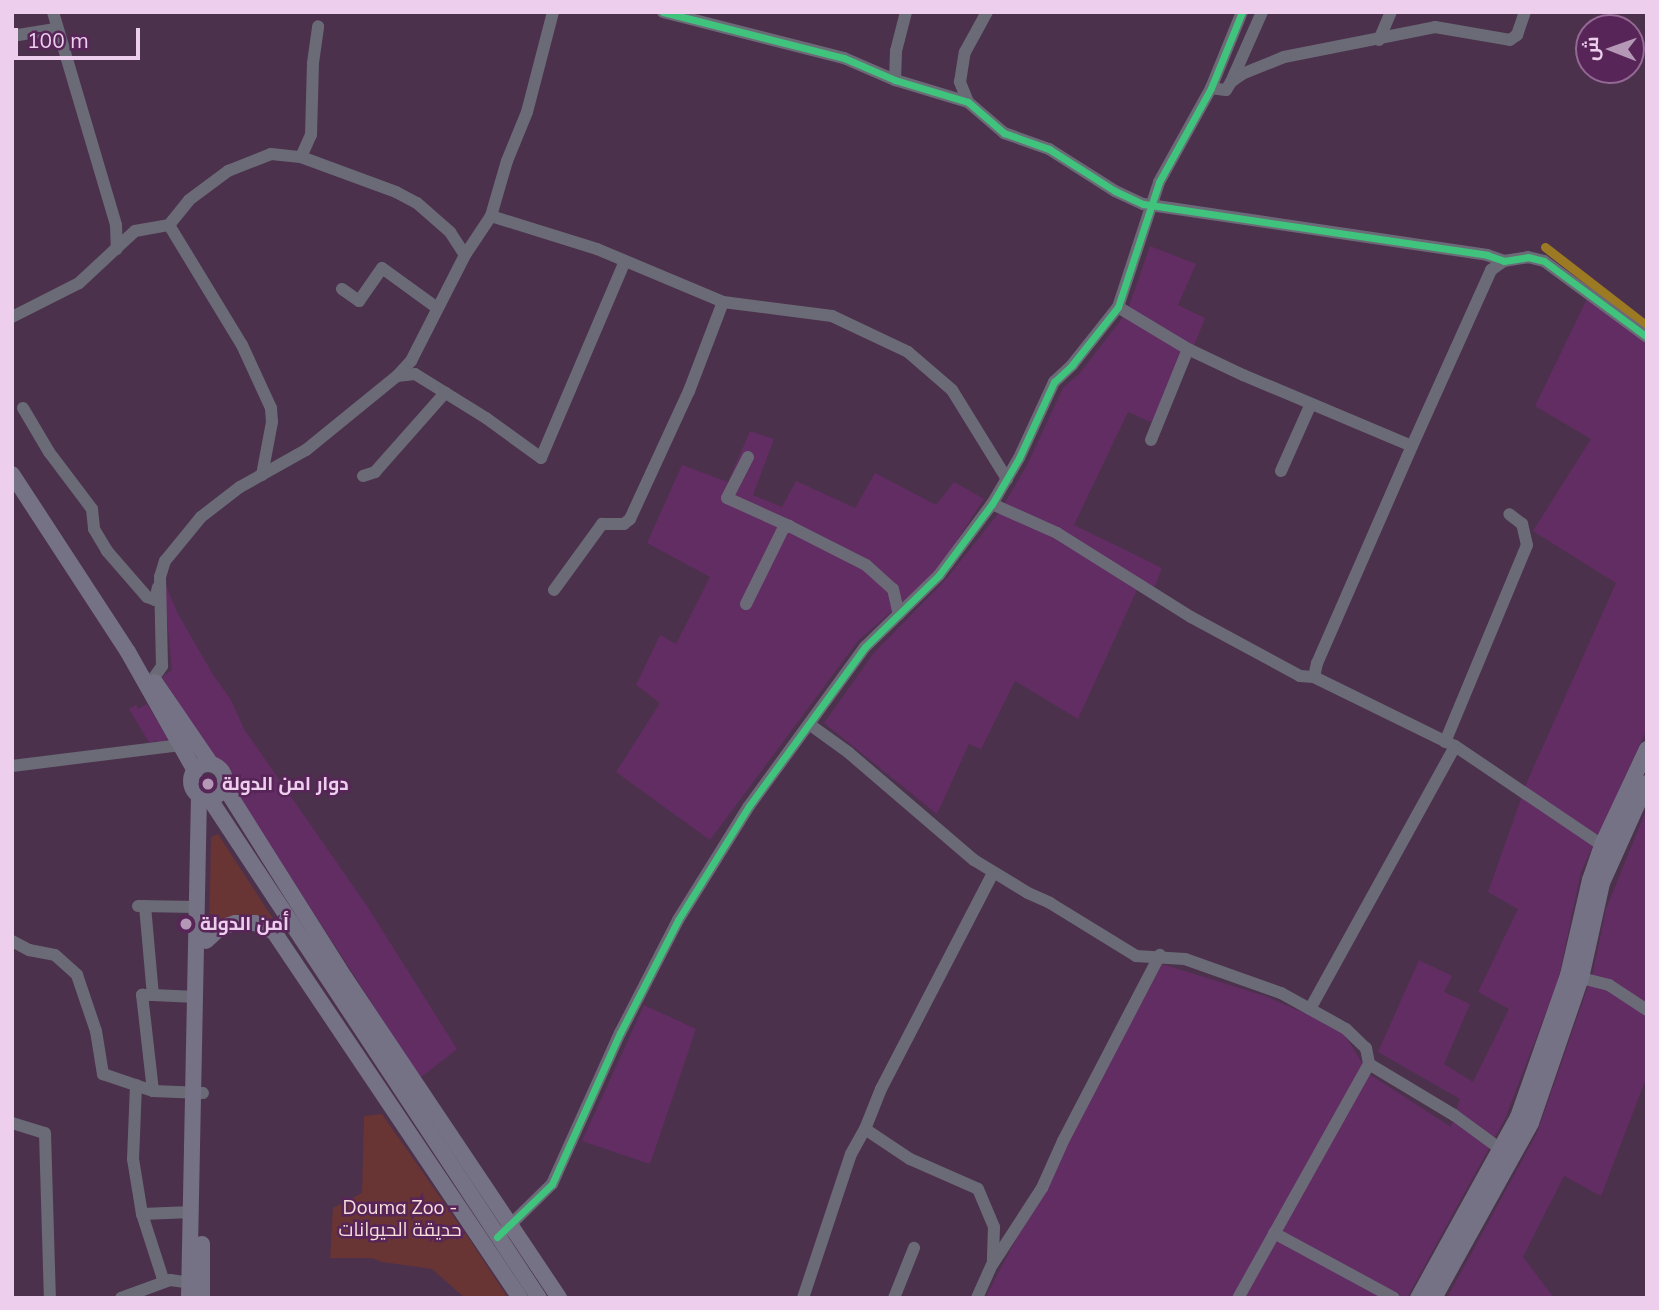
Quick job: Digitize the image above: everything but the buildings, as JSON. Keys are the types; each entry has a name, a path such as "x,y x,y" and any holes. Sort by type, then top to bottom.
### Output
{"main road":[{"path":"12,474 128,652 195,771 192,784 205,797 388,1070 503,1232 559,1298"},
{"path":"128,652 153,679 211,765 223,772 224,786 520,1298"},
{"path":"1575,977 1590,880 1602,845 1647,749"},
{"path":"195,771 211,765"},
{"path":"1436,1297 1524,1120 1575,977 1602,883 1647,783"},
{"path":"205,797 217,796 224,786"},
{"path":"202,1298 196,997 197,907 205,797"},
{"path":"190,1290 206,941 205,797"},
{"path":"206,941 220,928 245,922 264,926 280,939 388,1070"},
{"path":"280,939 295,930"},
{"path":"1418,1298 1508,1154"},
{"path":"503,1232 538,1298"}],"street":[{"path":"53,12 55,29 116,225 117,249"},
{"path":"23,408 49,452 92,509 94,529 107,551 147,597 155,600 165,561 201,517 262,475 306,450 397,376 411,361 465,255 491,216 507,161 527,111 553,12"},
{"path":"663,12 845,58 895,80 968,102 1004,133 1049,149 1115,191 1151,205 1487,254 1504,261"},
{"path":"895,80 896,51 906,12"},
{"path":"968,102 960,82 965,51 986,12"},
{"path":"503,1232 552,1184 620,1033 678,920 749,806 865,647 939,575 992,504 1054,382 1072,365 1118,307 1159,182 1211,88 1242,12"},
{"path":"1211,88 1226,90 1262,12"},
{"path":"1379,40 1391,12"},
{"path":"1231,82 1284,57 1435,27 1510,40 1517,35 1525,12"},
{"path":"300,157 311,135 313,63 318,26"},
{"path":"12,36 55,29"},
{"path":"12,317 79,284 135,231 169,225 189,200 237,167 271,154 300,157 349,173 417,203 450,232 465,255"},
{"path":"491,216 625,261 723,302 832,316 908,352 952,390 1007,478"},
{"path":"169,225 242,345 271,408 272,422 262,475"},
{"path":"1314,677 1317,663 1491,270 1504,261 1528,257 1544,261 1647,337"},
{"path":"397,376 415,374 541,458 625,261"},
{"path":"342,289 359,301 382,268 438,308"},
{"path":"554,590 601,524 624,523 630,519 689,391 723,302"},
{"path":"1118,307 1188,349 1310,406 1412,446"},
{"path":"1151,440 1188,349"},
{"path":"363,476 375,472 445,393"},
{"path":"1281,471 1310,406"},
{"path":"748,457 727,498 866,565 893,589 899,614"},
{"path":"992,504 1057,534 1191,617 1300,676 1314,677 1450,744 1602,845"},
{"path":"1310,1009 1450,744 1527,545 1522,524 1509,514"},
{"path":"746,604 783,529 789,526"},
{"path":"153,679 162,666 160,577"},
{"path":"809,724 849,753 993,873 1050,903 1136,956 1160,955 1185,959 1281,993 1346,1029 1366,1048 1368,1064 1238,1298"},
{"path":"12,766 181,745"},
{"path":"803,1298 851,1154 865,1129 881,1088 993,873"},
{"path":"153,995 141,906 197,907"},
{"path":"12,940 29,950 55,956 77,975 96,1031 103,1073 153,1091 199,1092"},
{"path":"977,1298 992,1265 1042,1188 1063,1140 1160,955"},
{"path":"1575,977 1609,985 1647,1010"},
{"path":"153,1091 142,995 196,997"},
{"path":"1368,1064 1454,1115 1508,1154"},
{"path":"136,1085 133,1159 142,1214 164,1282"},
{"path":"12,1123 45,1133 50,1298"},
{"path":"865,1129 910,1159 978,1189 994,1227 996,1244 992,1265"},
{"path":"142,1214 192,1212"},
{"path":"1274,1233 1394,1298"},
{"path":"894,1298 914,1248"},
{"path":"121,1298 176,1279 190,1290"}],"shaded area":[{"path":"1150,246 1196,264 1178,305 1205,318 1162,427 1128,412 1074,525 1162,568 1155,586 1137,590 1078,719 1015,681 981,749 969,744 937,814 824,723 873,654 947,578 1001,510 1028,463 1063,388 1080,373 1127,312"},
{"path":"1588,297 1647,345 1647,729 1581,872 1558,981 1505,1119 1407,1298 985,1298 1162,964 1265,996 1341,1029 1369,1074 1451,1127 1460,1099 1378,1052 1419,960 1452,976 1444,992 1470,1004 1444,1064 1473,1082 1509,1009 1478,992 1518,909 1488,892 1527,782 1616,583 1533,531 1591,439 1535,406"},
{"path":"750,431 774,439 753,495 782,507 796,481 855,508 875,473 936,505 954,482 984,499 937,571 858,641 710,840 616,772 660,703 636,685 660,635 676,644 710,577 647,543 682,465 728,482"},
{"path":"163,578 177,612 231,700 244,729 367,906 457,1049 420,1078 162,677 172,670"},
{"path":"147,704 168,739 159,745 156,740 150,744 129,709 136,705 138,709"},
{"path":"1647,808 1647,1076 1601,1196 1564,1176 1523,1257 1554,1298 1447,1298 1537,1133 1593,972 1606,909"},
{"path":"644,1005 696,1029 650,1164 582,1141"}],"green space":[{"path":"218,834 281,931 269,924 209,933 211,837"},
{"name":"Douma Zoo - حديقة الحيوانات","path":"382,1114 508,1298 465,1298 432,1269 382,1262 372,1258 330,1258 333,1208 362,1193 364,1116"}],"waterway":[{"path":"1545,247 1647,326"}],"cycle path":[{"path":"663,12 844,58 895,80 968,102 1004,133 1049,149 1115,191 1143,204 1487,255 1504,261 1528,257 1544,261 1647,337"},
{"path":"497,1237 552,1184 620,1033 678,920 749,806 865,647 939,575 992,504 1019,458 1054,382 1072,365 1118,307 1159,182 1211,88 1242,12"}],"place":[{"name":"دوار امن الدولة","path":"208,784"},
{"name":"أمن الدولة","path":"186,924"}]}
